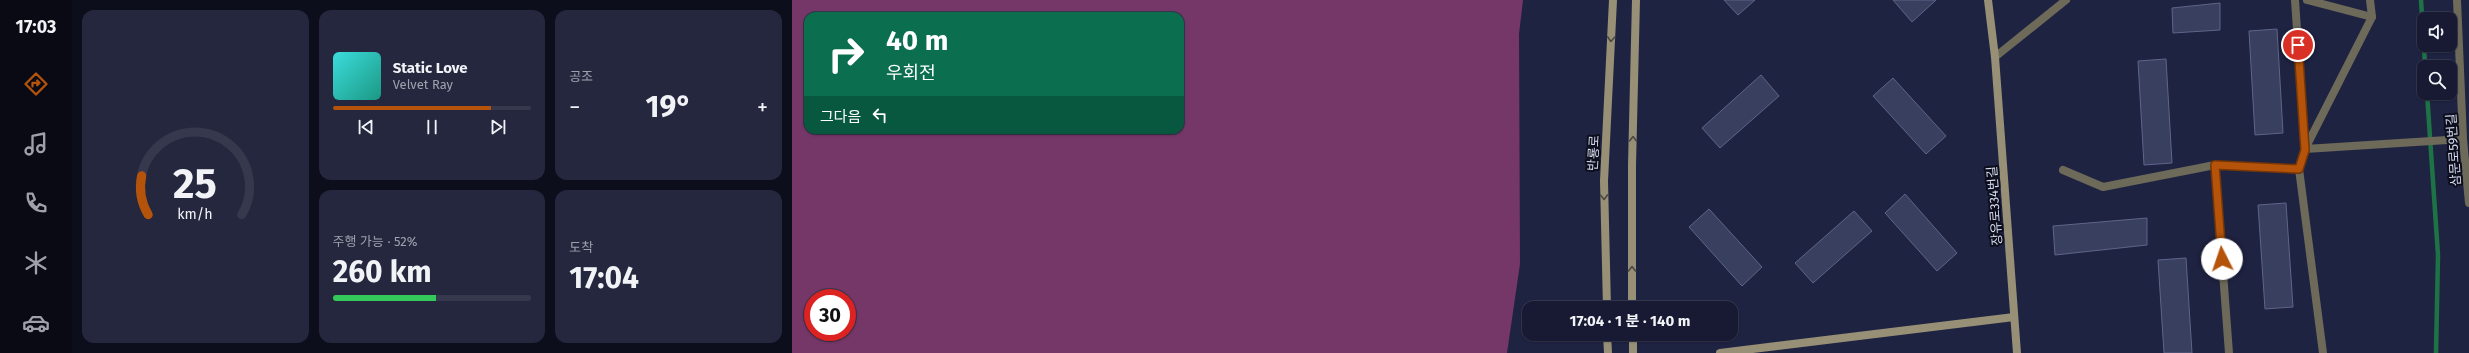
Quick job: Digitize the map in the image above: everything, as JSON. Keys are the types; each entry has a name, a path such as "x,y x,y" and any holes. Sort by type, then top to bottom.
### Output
{"street":[{"name":"반룡로","path":"1607,301 1604,181 1613,0"},
{"path":"1632,301 1632,165 1636,0"},
{"name":"장유로334번길","path":"1988,0 1995,57 2017,353"},
{"path":"1995,57 2066,0"},
{"path":"2295,0 2305,150"},
{"path":"2307,0 2372,17"},
{"path":"2323,353 2299,169 2305,150 2372,17 2370,0"},
{"name":"삼문로59번길","path":"2457,0 2463,139 2469,203"},
{"path":"2305,150 2463,139"},
{"path":"2063,170 2103,187 2215,165 2299,169"},
{"path":"2215,165 2229,353"},
{"path":"1720,353 2014,317"},
{"path":"1607,341 1608,353"},
{"path":"1632,341 1632,353"}],"shaded area":[{"path":"792,0 1523,0 1519,34 1520,264 1507,353 792,353"}],"building":[{"path":"1724,0 1755,0 1738,15"},
{"path":"1893,0 1936,0 1912,22"},
{"path":"2220,3 2220,30 2173,33 2172,8"},
{"path":"2277,29 2283,133 2255,135 2249,31"},
{"path":"2166,59 2172,163 2144,165 2138,61"},
{"path":"1761,75 1779,96 1720,148 1702,128"},
{"path":"1893,78 1946,136 1926,154 1873,96"},
{"path":"1905,194 1957,253 1937,271 1885,213"},
{"path":"2286,203 2293,307 2265,309 2258,205"},
{"path":"1709,209 1762,267 1742,286 1689,227"},
{"path":"1854,211 1872,231 1813,283 1795,263"},
{"path":"2147,218 2147,245 2055,255 2053,226"},
{"path":"2186,258 2192,353 2164,353 2158,260"}],"waterway":[{"path":"2421,0 2422,12"},
{"path":"2424,52 2425,60"},
{"path":"2427,100 2438,255 2436,353"}],"route":[{"path":"2222,259 2215,165 2299,169 2305,150 2298,45"}]}
